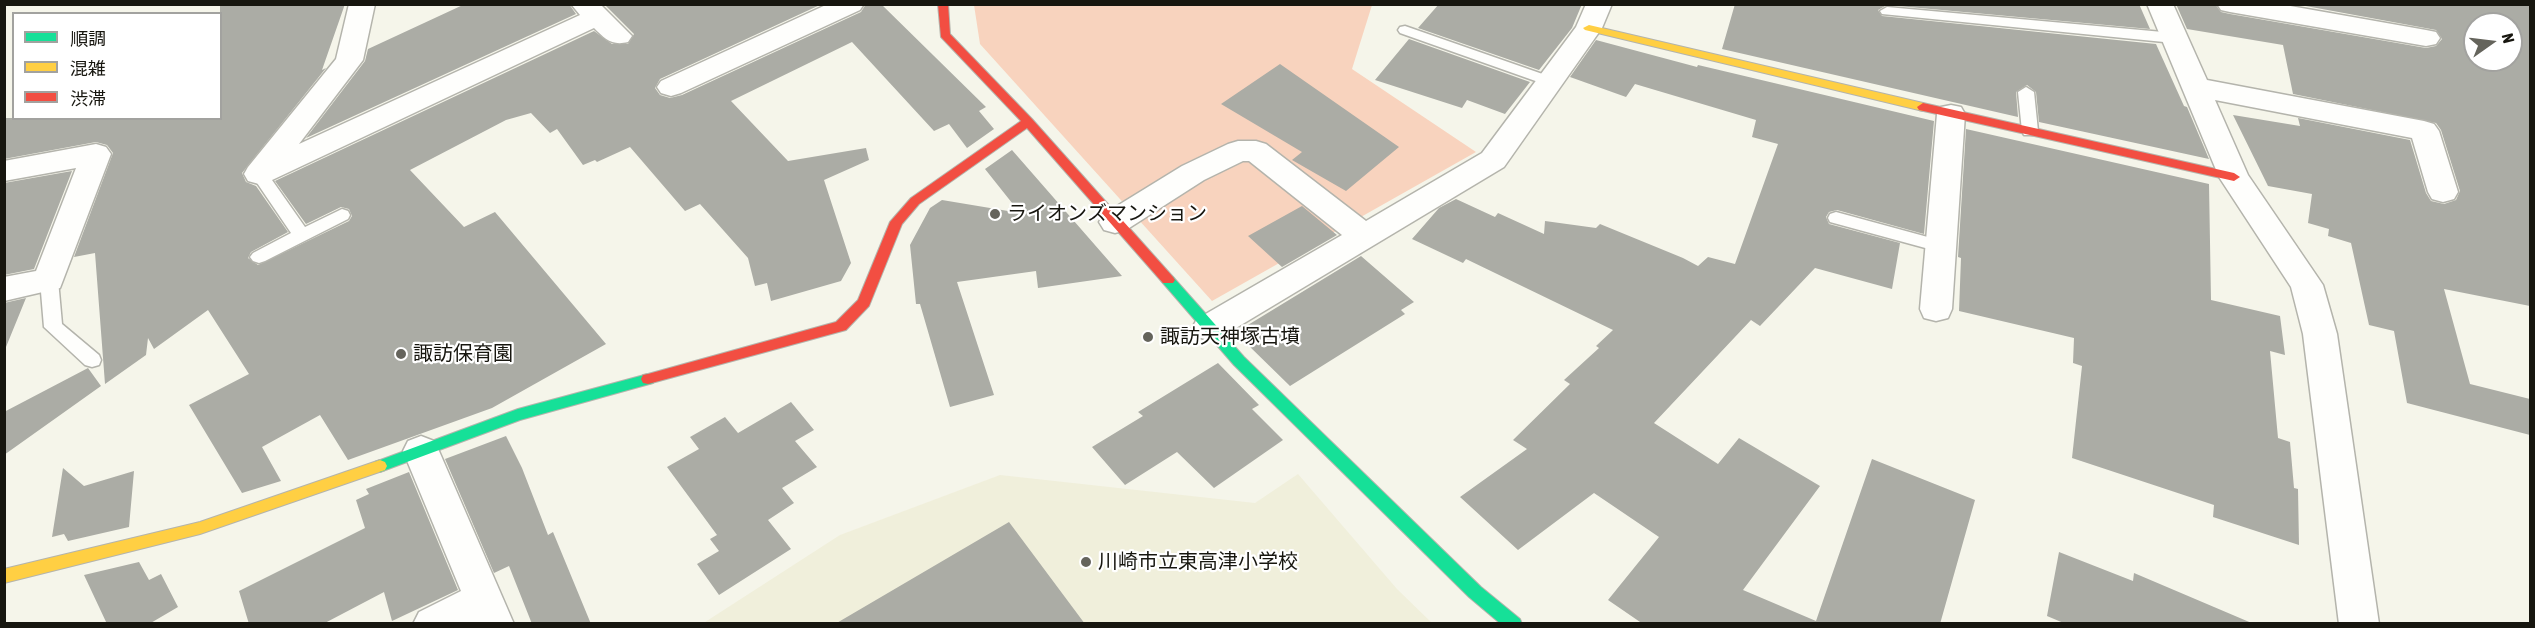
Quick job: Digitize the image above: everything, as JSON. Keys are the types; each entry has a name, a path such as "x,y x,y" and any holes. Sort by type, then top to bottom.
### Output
{"street":[{"path":"259,174 349,60 362,4"},
{"path":"670,87 850,4"},
{"path":"943,4 945,35 1028,123 1239,361 1475,592 1514,624"},
{"path":"2160,4 2234,177 2289,255 2307,285 2320,334 2359,624"},
{"path":"2230,4 2426,38"},
{"path":"259,174 590,11 618,36"},
{"path":"1209,328 1493,160 1594,16 1951,114 2234,177"},
{"path":"2195,87 2424,131 2443,192"},
{"path":"1936,309 1951,114"},
{"path":"4,576 200,528 518,415 841,326 864,303 896,222 915,201 1028,123"},
{"path":"1115,222 1202,169 1238,151 1256,151 1365,236"},
{"path":"4,171 96,154 49,280 4,289"},
{"path":"422,451 489,611 433,624"}],"lane":[{"path":"1887,11 1973,12 2174,38"},
{"path":"1406,30 1549,81"},
{"path":"2026,92 2030,131"},
{"path":"259,174 302,234"},
{"path":"259,257 342,214"},
{"path":"1836,218 1941,246"},
{"path":"49,280 53,327 92,360"}],"shaded area":[{"path":"974,5 1372,5 1352,69 1476,152 1212,301 980,44"},
{"name":"川崎市立東高津小学校","path":"1298,474 1397,589 1432,623 702,624 840,535 1000,475 1255,503"}],"building":[{"path":"220,4 345,4 322,70 326,68 242,173 246,182 256,186 288,232 251,252 248,258 258,265 349,221 352,216 349,209 341,207 306,224 275,181 594,31 612,44 628,44 634,34 604,4 822,4 660,79 655,88 660,95 670,98 682,95 861,12 866,4 881,4 986,107 979,111 994,129 967,148 949,124 934,131 852,42 731,101 788,161 866,148 869,160 824,180 851,263 841,281 771,301 767,283 755,286 748,258 700,204 685,211 630,147 597,162 595,160 583,165 557,129 550,133 531,113 506,120 410,170 464,227 495,212 606,344 492,408 348,460 320,415 262,447 281,481 242,493 189,405 249,374 208,310 154,349 148,338 146,355 105,384 95,253 74,257 113,153 107,145 96,142 4,159 4,118 12,118 12,120 222,120 222,12 220,12"},
{"path":"465,4 569,4 576,14 306,138 365,61 368,49"},
{"path":"1439,4 1582,4 1572,28 1539,70 1418,28"},
{"path":"1735,4 2139,4 2150,29 1887,5 1878,10 1882,16 2156,44 2209,159 2039,122 2036,92 2027,85 2016,92 2018,117 1722,49"},
{"path":"2176,4 2215,4 2221,12 2230,14 2426,48 2436,46 2442,39 2436,30 2295,4 2530,4 2530,306 2444,289 2470,384 2530,399 2530,435 2407,403 2394,331 2369,325 2351,243 2328,236 2329,229 2308,223 2312,194 2268,186 2233,115 2300,126 2298,118 2410,140 2426,193 2431,201 2444,204 2456,200 2460,191 2441,130 2436,123 2293,94 2283,45 2187,29"},
{"path":"1409,39 1530,82 1505,114 1467,100 1462,108 1375,80"},
{"path":"1596,40 1697,67 1698,65 1934,121 1924,234 1837,210 1829,212 1826,217 1829,224 1900,243 1892,289 1815,268 1760,326 1751,320 1654,423 1718,464 1739,438 1820,486 1743,590 1816,621 1872,459 1975,500 1940,624 1643,624 1608,600 1659,537 1594,493 1518,550 1460,497 1527,449 1513,440 1570,384 1564,380 1599,348 1596,346 1613,330 1466,259 1463,263 1412,239 1439,208 1456,199 1495,217 1498,213 1544,234 1545,221 1596,228 1600,224 1698,266 1708,257 1735,264 1778,144 1752,137 1756,120 1635,84 1626,97 1570,77"},
{"path":"1280,64 1399,147 1346,191 1292,160 1302,152 1221,104"},
{"path":"1966,129 2209,184 2211,300 2280,316 2285,355 2270,351 2278,438 2290,442 2294,488 2298,489 2299,545 2213,517 2214,505 2072,458 2082,366 2073,363 2074,338 1959,311 1961,258 1958,257"},
{"path":"1012,150 1122,276 1038,288 1036,271 957,282 994,395 950,407 920,304 916,304 910,245 930,208 942,200 1020,213 985,169"},
{"path":"72,171 34,269 4,275 4,183"},
{"path":"1302,206 1337,235 1282,267 1248,236"},
{"path":"1361,256 1414,302 1401,310 1405,314 1290,386 1247,344 1255,339 1243,328"},
{"path":"26,298 6,347 4,347 4,303"},
{"path":"1218,363 1259,405 1252,409 1283,440 1214,488 1177,452 1125,485 1092,447 1143,416 1138,412"},
{"path":"88,368 101,386 4,455 4,412"},
{"path":"791,402 814,430 795,441 817,467 782,488 794,503 768,520 791,549 719,595 697,564 719,551 710,539 717,535 667,467 699,449 690,437 725,417 738,433"},
{"path":"506,436 522,468 548,535 553,532 591,624 532,624 509,566 494,573 445,459"},
{"path":"63,468 84,486 134,471 129,527 68,541 64,534 52,537"},
{"path":"409,472 458,590 392,621 384,592 323,624 249,624 239,591 365,528 356,500 369,494 366,489"},
{"path":"1009,522 1085,624 835,624"},
{"path":"2059,552 2133,581 2134,573 2254,624 2066,624 2047,616"},
{"path":"139,562 149,580 161,574 178,607 149,624 107,624 84,575"}],"traffic: fast":[{"path":"1168,280 1239,361 1475,592 1514,624"},
{"path":"380,466 518,415 648,379"}],"traffic: slow":[{"path":"1589,28 1923,107"},
{"path":"4,576 200,528 380,466"}],"traffic: jam":[{"path":"943,4 945,35 1028,122 1168,280"},
{"path":"1923,107 2234,177"},
{"path":"648,379 841,326 864,303 896,222 915,201 1028,122"}],"place":[{"name":"ライオンズマンション","path":"995,214"},
{"name":"諏訪天神塚古墳","path":"1148,337"},
{"name":"諏訪保育園","path":"401,354"},
{"name":"川崎市立東高津小学校","path":"1086,562"}]}
